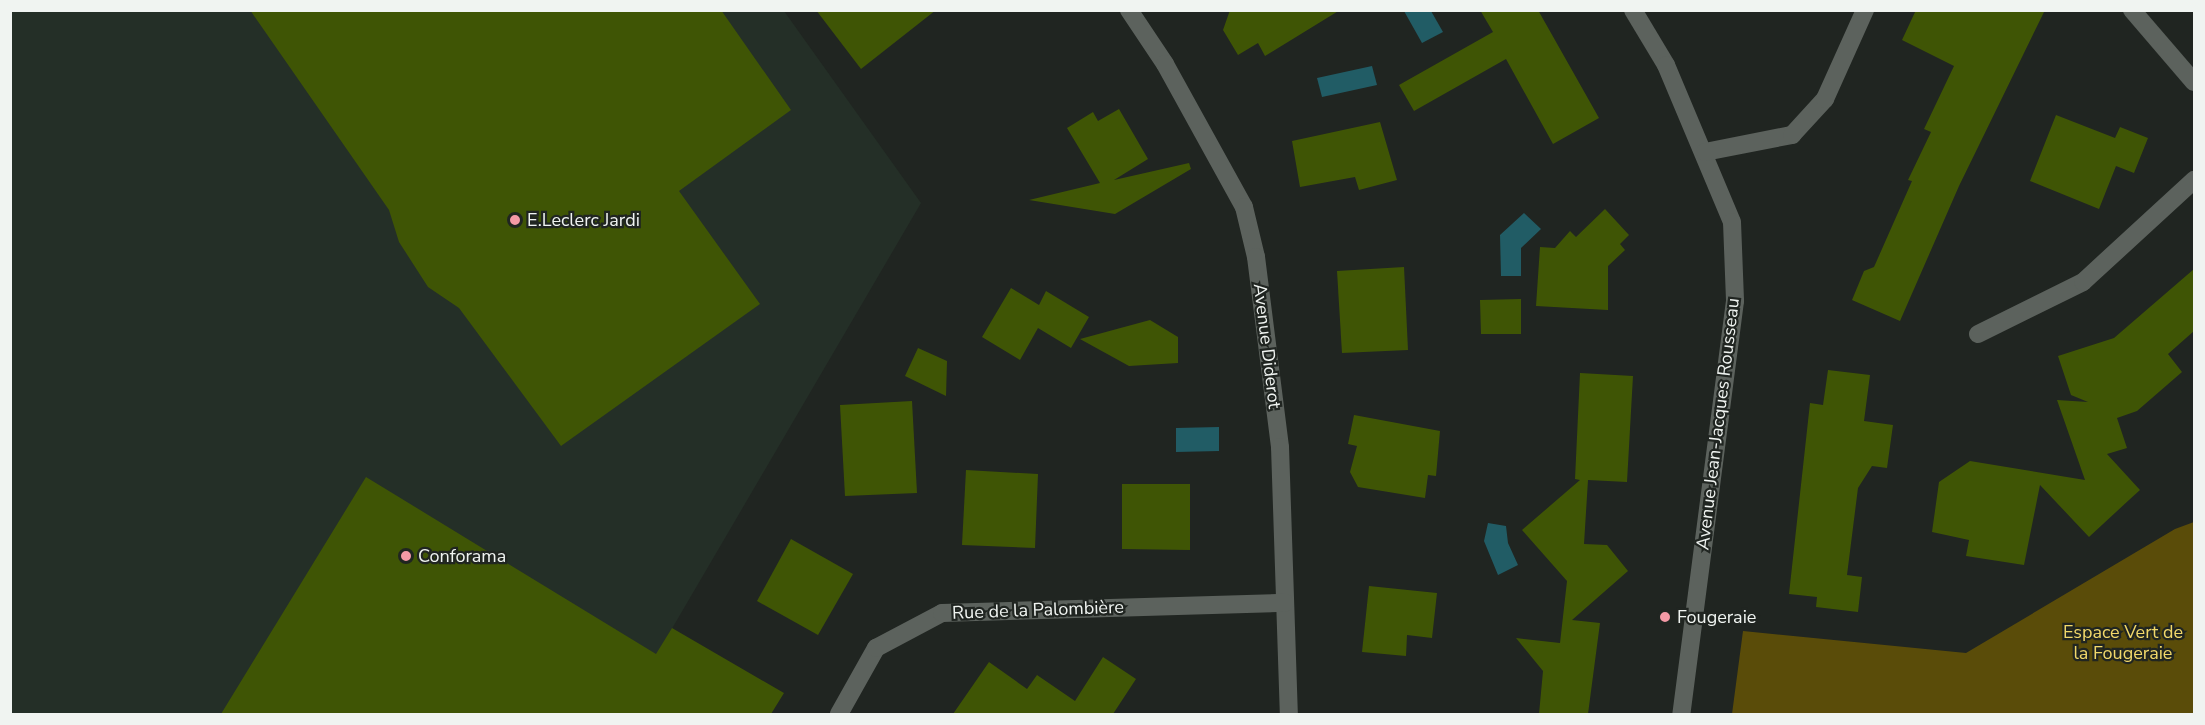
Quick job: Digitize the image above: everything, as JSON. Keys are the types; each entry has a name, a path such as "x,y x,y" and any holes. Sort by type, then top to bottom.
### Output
{"street":[{"name":"Avenue Diderot","path":"1129,10 1165,64 1244,207 1256,257 1280,447 1289,714"},
{"name":"Avenue Jean-Jacques Rousseau","path":"1634,10 1666,65 1705,152 1732,222 1735,301 1681,714"},
{"path":"1705,152 1792,135 1826,99 1865,10"},
{"path":"2132,10 2194,82"},
{"path":"1978,334 2083,282 2194,180"},
{"name":"Rue de la Palombière","path":"839,714 876,648 942,613 1285,603"}],"shaded area":[{"path":"10,11 784,11 921,203 622,714 11,714"}],"green space":[{"name":"Espace Vert de la Fougeraie","path":"2194,522 2194,714 1732,714 1743,631 1966,653 2175,529"}],"water":[{"path":"1404,11 1431,11 1443,32 1422,43"},
{"path":"1372,66 1377,85 1322,97 1317,78"},
{"path":"1524,213 1541,229 1521,248 1521,276 1501,276 1500,235"},
{"path":"1219,427 1219,451 1176,452 1176,428"},
{"path":"1488,523 1506,526 1508,543 1518,565 1498,575 1484,541"}],"building":[{"name":"E.Leclerc Jardi","path":"250,10 721,10 791,110 679,191 760,304 561,446 459,308 428,287 399,242 389,210"},
{"path":"816,10 936,10 861,69"},
{"path":"1230,10 1340,10 1265,56 1258,43 1238,55 1223,30"},
{"path":"1480,10 1538,10 1599,118 1553,144 1506,59 1414,111 1399,85 1493,32"},
{"path":"1916,10 2045,10 1959,186 1900,321 1852,300 1864,271 1874,267 1912,181 1908,180 1931,132 1924,129 1954,66 1902,40"},
{"path":"1119,109 1148,159 1114,180 1189,163 1191,169 1115,214 1029,200 1100,183 1067,128 1093,112 1098,121"},
{"path":"2056,115 2115,138 2120,127 2148,138 2134,173 2116,166 2099,209 2030,181"},
{"path":"1380,122 1397,180 1359,190 1355,177 1300,187 1292,141"},
{"path":"1605,209 1629,235 1620,244 1625,250 1608,266 1608,310 1536,306 1540,247 1555,248 1570,231 1576,237"},
{"path":"1404,267 1408,350 1342,353 1337,271"},
{"path":"2194,269 2194,331 2168,354 2182,372 2137,411 2117,418 2127,448 2107,454 2140,490 2089,537 2040,485 2024,565 1966,556 1969,540 1932,532 1939,482 1970,461 2085,480 2057,400 2088,402 2071,395 2058,356 2114,338"},
{"path":"1011,288 1039,305 1046,291 1089,317 1071,348 1038,328 1020,360 982,337"},
{"path":"1521,299 1521,334 1481,334 1480,300"},
{"path":"1150,320 1178,337 1178,363 1129,366 1080,339"},
{"path":"918,348 947,361 946,396 905,376"},
{"path":"1828,370 1870,375 1864,421 1893,425 1887,468 1872,466 1858,488 1847,575 1862,577 1858,612 1816,607 1817,597 1789,594 1810,403 1823,405"},
{"path":"1580,373 1633,376 1627,482 1588,480 1584,544 1607,545 1628,571 1572,620 1600,623 1588,714 1539,714 1543,671 1516,638 1560,643 1567,581 1522,530 1580,480 1575,479"},
{"path":"912,401 917,493 845,496 840,405"},
{"path":"1354,415 1440,431 1436,476 1428,475 1425,498 1358,487 1350,472 1357,446 1348,444"},
{"path":"966,470 1038,474 1035,548 962,545"},
{"name":"Conforama","path":"366,477 656,654 672,628 784,693 771,714 221,714"},
{"path":"1122,484 1190,484 1190,550 1122,549"},
{"path":"791,539 853,574 818,635 757,601"},
{"path":"1369,586 1437,593 1432,638 1407,635 1406,656 1362,652"},
{"path":"1103,657 1136,679 1113,714 953,714 989,662 1027,689 1037,675 1075,701"}],"place":[{"name":"E.Leclerc Jardi","path":"515,220"},
{"name":"Conforama","path":"406,556"},
{"name":"Fougeraie","path":"1665,617"}]}
